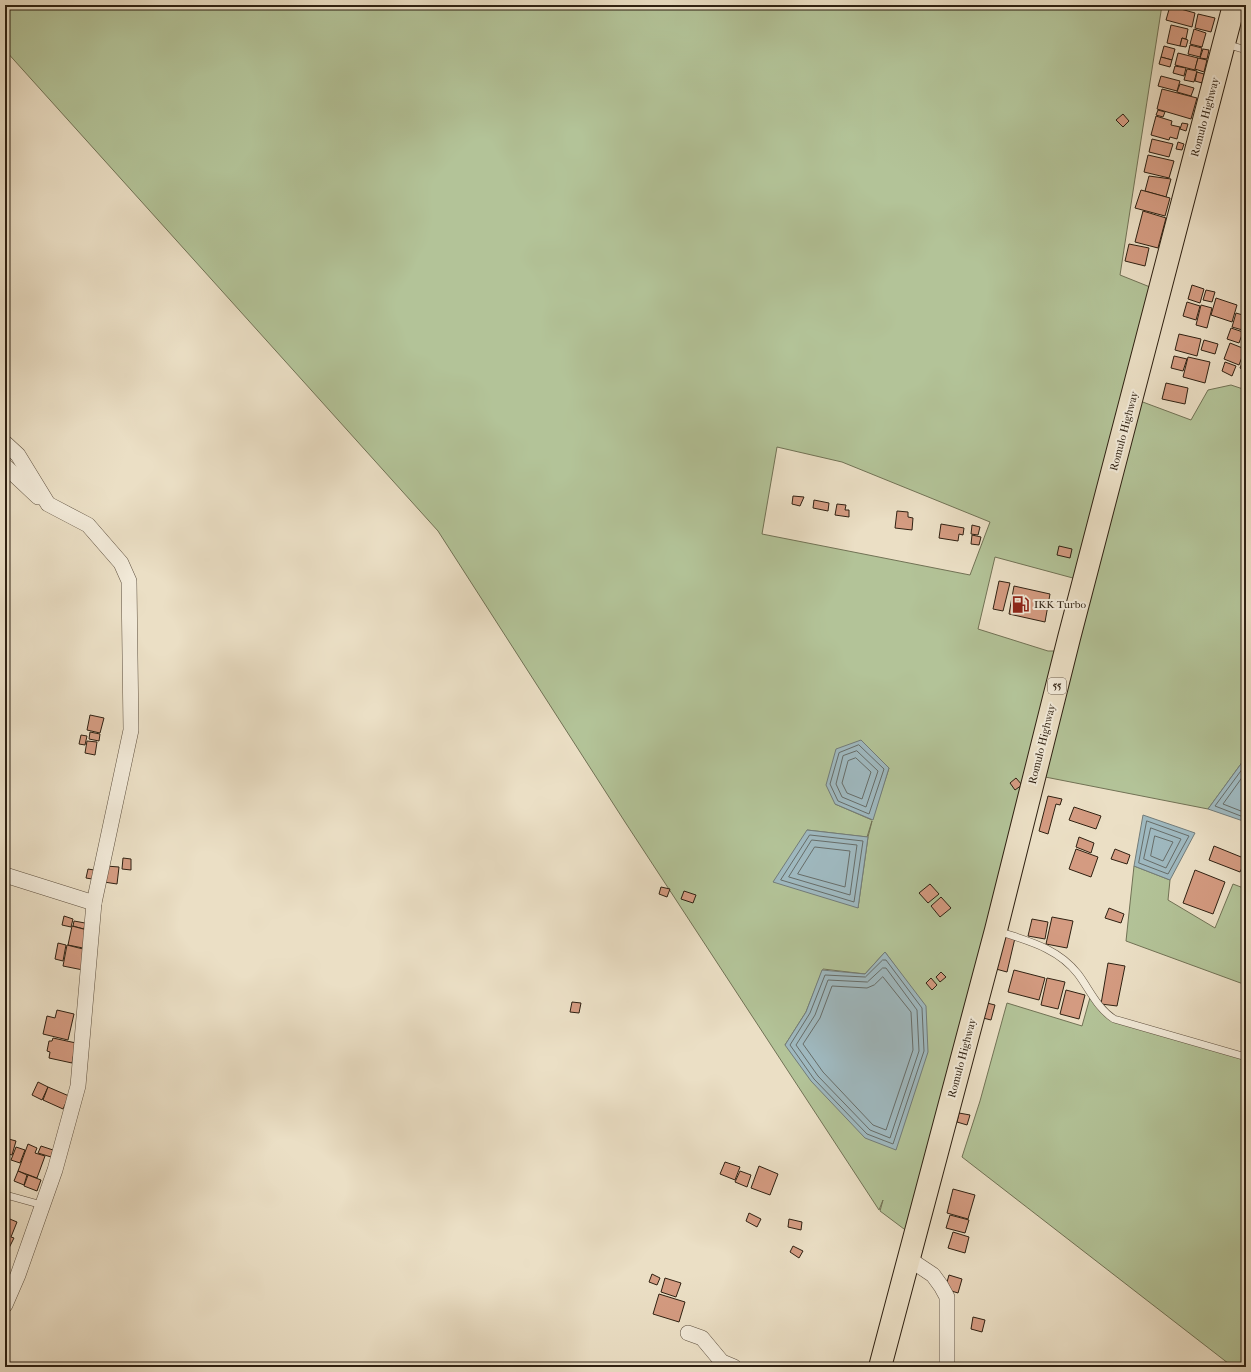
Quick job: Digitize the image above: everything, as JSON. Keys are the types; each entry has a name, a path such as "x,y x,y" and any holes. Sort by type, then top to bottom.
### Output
{"highway":[{"name":"Romulo Highway","path":"880,1367 996,930 1069,638 1234,5"}],"street":[{"path":"5,442 23,463 35,486 48,504"},
{"path":"5,466 23,485 48,504 88,525 121,563 129,581 131,730 94,902 78,1086 55,1170 18,1275 5,1305"},
{"path":"5,875 94,902"},
{"path":"909,1259 933,1275 942,1286 947,1298 947,1367"},
{"path":"688,1333 702,1338 722,1362 734,1367"}],"lane":[{"path":"1224,43 1246,50"},
{"path":"996,930 1050,949 1076,973 1102,1012 1114,1019 1246,1057"},
{"path":"6,1195 42,1205"}],"green space":[{"path":"5,5 1162,5 1120,275 1160,291 1132,398 1191,420 1208,390 1231,385 1246,390 1246,757 1208,809 1035,775 912,1235 880,1211 883,1200 879,1210 625,822 438,531 5,50","holes":["777,447 842,462 990,522 970,575 762,534","995,557 1084,581 1066,651 1048,651 978,629","889,768 872,820 835,804","872,821 868,837 858,908 807,830 867,837","885,952 901,974 785,1045 806,1012 823,969 865,974"]},
{"path":"1134,866 1170,880 1168,900 1215,928 1233,884 1246,889 1246,985 1126,941"},
{"path":"1091,994 1119,1021 1246,1057 1246,1367 1233,1367 962,1157 980,1101 1007,1003 1082,1026"}],"water":[{"path":"861,740 889,768 873,820 835,804 826,785 836,749"},
{"path":"1246,757 1246,822 1208,809"},
{"path":"1143,815 1195,833 1170,880 1134,866"},
{"path":"807,830 868,837 858,908 773,882"},
{"path":"885,952 926,1006 928,1052 896,1150 865,1138 811,1081 785,1045 806,1012 822,970 865,974"}],"building":[{"path":"1170,6 1195,13 1192,27 1166,20"},
{"path":"1198,14 1215,18 1211,32 1195,28"},
{"path":"1171,25 1188,29 1186,39 1182,38 1180,46 1167,43"},
{"path":"1194,29 1206,33 1202,47 1190,44"},
{"path":"1182,38 1188,40 1186,47 1180,46"},
{"path":"1190,45 1202,48 1200,57 1188,54"},
{"path":"1164,46 1175,49 1172,60 1161,57"},
{"path":"1203,49 1209,50 1207,59 1200,58"},
{"path":"1178,53 1198,58 1195,70 1175,65"},
{"path":"1161,57 1172,60 1170,67 1159,64"},
{"path":"1198,58 1207,60 1204,72 1195,69"},
{"path":"1175,66 1186,68 1184,76 1173,73"},
{"path":"1187,69 1197,71 1194,82 1184,80"},
{"path":"1197,72 1204,74 1202,83 1195,81"},
{"path":"1161,76 1180,81 1177,91 1158,86"},
{"path":"1180,84 1194,88 1191,96 1177,92"},
{"path":"1162,89 1197,98 1191,119 1157,109"},
{"path":"1158,110 1165,112 1163,117 1156,115"},
{"path":"1123,114 1129,121 1123,127 1116,120"},
{"path":"1156,116 1172,121 1171,125 1180,127 1177,139 1170,137 1169,140 1151,135"},
{"path":"1182,123 1188,124 1186,131 1180,129"},
{"path":"1152,139 1173,144 1169,157 1149,152"},
{"path":"1178,142 1184,144 1182,150 1176,149"},
{"path":"1148,155 1174,161 1169,178 1144,172"},
{"path":"1149,176 1171,179 1166,197 1145,191"},
{"path":"1141,190 1170,198 1165,216 1135,208"},
{"path":"1143,211 1166,218 1158,248 1135,242"},
{"path":"1129,244 1149,248 1145,266 1125,261"},
{"path":"1192,285 1204,289 1200,303 1188,299"},
{"path":"1206,290 1215,292 1212,302 1203,300"},
{"path":"1216,298 1237,305 1232,322 1211,315"},
{"path":"1187,302 1200,306 1196,320 1183,316"},
{"path":"1201,305 1212,308 1207,328 1196,325"},
{"path":"1236,313 1246,316 1246,331 1232,327"},
{"path":"1231,328 1243,332 1239,343 1227,339"},
{"path":"1179,334 1201,339 1197,356 1175,350"},
{"path":"1204,340 1218,344 1215,354 1201,350"},
{"path":"1230,343 1245,349 1239,365 1224,359"},
{"path":"1174,356 1187,359 1183,371 1171,368"},
{"path":"1188,357 1210,362 1205,383 1183,377"},
{"path":"1244,358 1246,359 1246,371 1240,368"},
{"path":"1225,362 1236,366 1232,376 1222,371"},
{"path":"1166,383 1188,388 1185,404 1162,399"},
{"path":"793,496 804,497 800,506 792,504"},
{"path":"814,500 829,503 828,511 813,508"},
{"path":"837,504 846,505 845,510 849,510 849,517 835,515"},
{"path":"897,511 908,512 908,517 913,518 912,530 895,528"},
{"path":"941,524 964,528 963,535 959,534 958,541 939,538"},
{"path":"972,525 980,527 978,535 971,534"},
{"path":"972,535 981,537 979,545 971,544"},
{"path":"1059,546 1072,549 1070,558 1057,555"},
{"path":"999,581 1010,583 1003,611 993,609"},
{"path":"1014,586 1050,594 1045,622 1009,614"},
{"path":"90,715 104,718 100,733 87,730"},
{"path":"90,732 100,734 99,741 89,739"},
{"path":"81,735 87,736 85,745 79,744"},
{"path":"87,741 97,742 95,755 85,753"},
{"path":"1016,778 1022,785 1015,790 1010,783"},
{"path":"1048,796 1062,799 1060,805 1056,804 1048,834 1039,831"},
{"path":"1074,807 1101,816 1096,829 1069,820"},
{"path":"1079,837 1094,843 1091,853 1076,847"},
{"path":"1214,846 1246,859 1240,872 1209,860"},
{"path":"1076,849 1098,857 1091,877 1069,869"},
{"path":"1115,849 1130,855 1127,864 1111,859"},
{"path":"123,858 131,859 131,870 122,869"},
{"path":"106,866 119,867 117,884 104,882"},
{"path":"88,869 94,870 92,879 86,878"},
{"path":"1195,870 1225,882 1213,914 1183,903"},
{"path":"930,884 939,894 928,903 919,893"},
{"path":"661,887 670,889 667,897 659,894"},
{"path":"684,891 696,895 693,903 681,899"},
{"path":"941,897 951,908 940,917 931,906"},
{"path":"1109,908 1124,914 1121,923 1105,918"},
{"path":"64,916 73,919 71,927 62,925"},
{"path":"1052,917 1073,921 1067,948 1046,944"},
{"path":"1032,919 1048,922 1045,939 1028,936"},
{"path":"74,921 85,923 84,929 73,926"},
{"path":"72,926 87,930 83,948 68,945"},
{"path":"1004,936 1015,938 1007,972 996,969"},
{"path":"58,943 66,945 63,961 55,959"},
{"path":"67,945 87,950 83,970 63,966"},
{"path":"1108,963 1125,966 1117,1006 1101,1004"},
{"path":"1014,970 1045,978 1039,1000 1008,992"},
{"path":"941,972 946,977 940,982 936,977"},
{"path":"931,978 937,985 932,990 926,983"},
{"path":"1047,978 1065,982 1058,1009 1041,1005"},
{"path":"1066,990 1085,995 1079,1019 1060,1014"},
{"path":"572,1002 581,1003 579,1013 570,1012"},
{"path":"983,1002 995,1005 991,1020 979,1017"},
{"path":"57,1010 74,1014 68,1040 43,1034 47,1016 55,1018"},
{"path":"53,1038 76,1043 72,1063 49,1058 50,1052 47,1051 49,1041 52,1041"},
{"path":"38,1082 48,1087 42,1100 32,1095"},
{"path":"48,1087 69,1096 63,1109 43,1100"},
{"path":"959,1113 970,1115 967,1125 957,1122"},
{"path":"5,1138 16,1141 12,1155 5,1153"},
{"path":"28,1144 37,1148 35,1153 45,1156 37,1178 18,1171"},
{"path":"41,1146 53,1150 51,1157 38,1153"},
{"path":"16,1147 25,1150 20,1163 11,1160"},
{"path":"725,1162 740,1167 735,1180 720,1174"},
{"path":"759,1166 778,1174 770,1195 751,1188"},
{"path":"18,1171 27,1175 24,1185 14,1181"},
{"path":"740,1171 751,1175 747,1187 735,1182"},
{"path":"28,1175 41,1180 37,1191 24,1186"},
{"path":"953,1189 975,1195 968,1219 947,1213"},
{"path":"749,1213 761,1219 757,1227 746,1221"},
{"path":"950,1215 969,1220 965,1233 946,1228"},
{"path":"5,1217 17,1222 11,1237 14,1238 9,1248 5,1247"},
{"path":"789,1219 802,1222 801,1230 788,1227"},
{"path":"953,1232 969,1237 965,1253 948,1248"},
{"path":"793,1246 803,1251 799,1258 790,1252"},
{"path":"652,1274 660,1278 657,1285 649,1282"},
{"path":"949,1275 962,1279 958,1293 945,1289"},
{"path":"665,1278 681,1283 676,1297 661,1292"},
{"path":"659,1294 685,1302 679,1322 653,1314"},
{"path":"973,1317 985,1320 982,1332 971,1329"}],"place":[{"name":"IKK Turbo","path":"1021,604"}]}
